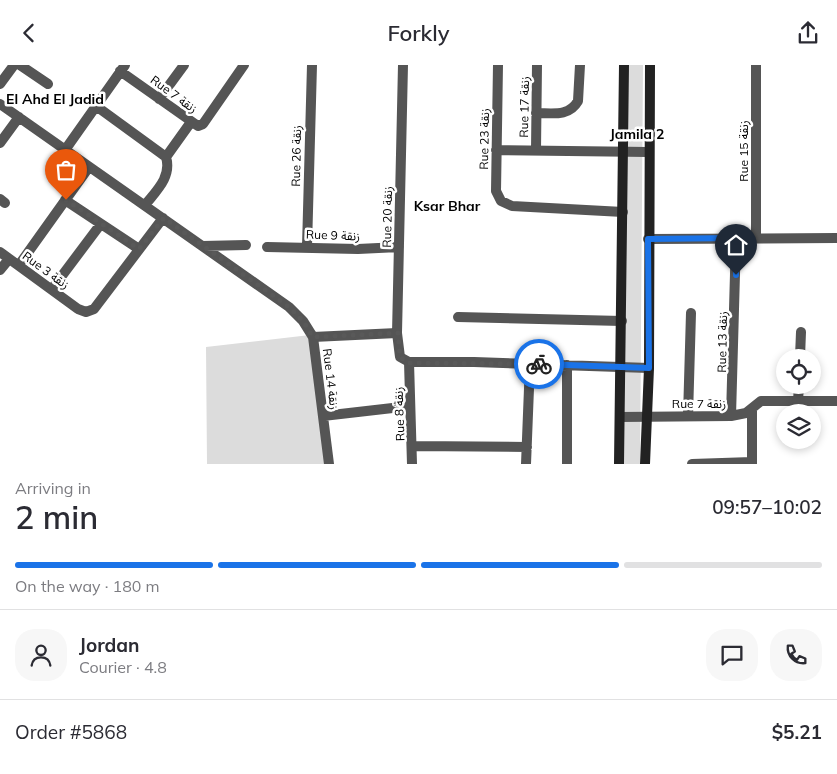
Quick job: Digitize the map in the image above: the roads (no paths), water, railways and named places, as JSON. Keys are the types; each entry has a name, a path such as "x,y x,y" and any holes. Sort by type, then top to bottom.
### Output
{"street":[{"path":"0,84 14,65"},
{"path":"20,65 48,84"},
{"path":"159,99 184,65"},
{"name":"Rue 7 زنقة","path":"122,68 159,99 195,125 201,125 244,65"},
{"name":"Rue 26 زنقة","path":"307,247 312,65"},
{"name":"Rue 20 زنقة","path":"403,65 398,333 400,357 409,363"},
{"name":"Rue 23 زنقة","path":"498,65 496,191 501,201 512,206 624,212"},
{"name":"Rue 17 زنقة","path":"536,150 537,65"},
{"path":"536,113 563,113 575,106 578,95 580,65"},
{"path":"619,464 624,212 622,151 624,65"},
{"path":"645,464 649,368 648,152 650,65"},
{"name":"Rue 15 زنقة","path":"756,65 756,237"},
{"path":"65,150 122,68"},
{"name":"Rue 14 زنقة","path":"0,104 289,307 303,321 313,337 329,464"},
{"path":"96,107 166,157 168,168 166,176 145,205"},
{"path":"0,143 19,117"},
{"path":"166,157 191,122"},
{"path":"496,151 648,152"},
{"path":"19,265 89,167"},
{"path":"66,200 100,225 139,249 164,218"},
{"path":"52,289 100,225"},
{"name":"Rue 13 زنقة","path":"731,416 736,238"},
{"path":"648,239 837,238"},
{"path":"203,246 246,245"},
{"name":"Rue 9 زنقة","path":"267,247 358,249 399,247"},
{"name":"Rue 3 زنقة","path":"0,251 78,309 86,312 94,309 139,249"},
{"path":"0,270 9,259"},
{"path":"688,416 691,313"},
{"path":"458,317 622,321"},
{"path":"800,349 801,332"},
{"path":"313,337 398,333"},
{"path":"409,363 530,363 649,368"},
{"name":"Rue 8 زنقة","path":"409,363 412,464"},
{"path":"526,464 530,363"},
{"path":"567,365 567,464"},
{"path":"798,394 798,401"},
{"name":"Rue 7 زنقة","path":"620,417 731,416 743,414 761,401 837,401"},
{"path":"323,415 410,406"},
{"path":"692,464 752,463 752,409"},
{"path":"412,446 528,447"}],"district":[{"name":"El Ahd El Jadid","path":"55,99"},
{"name":"Jamila 2","path":"637,134"},
{"name":"Ksar Bhar","path":"447,206"}]}
